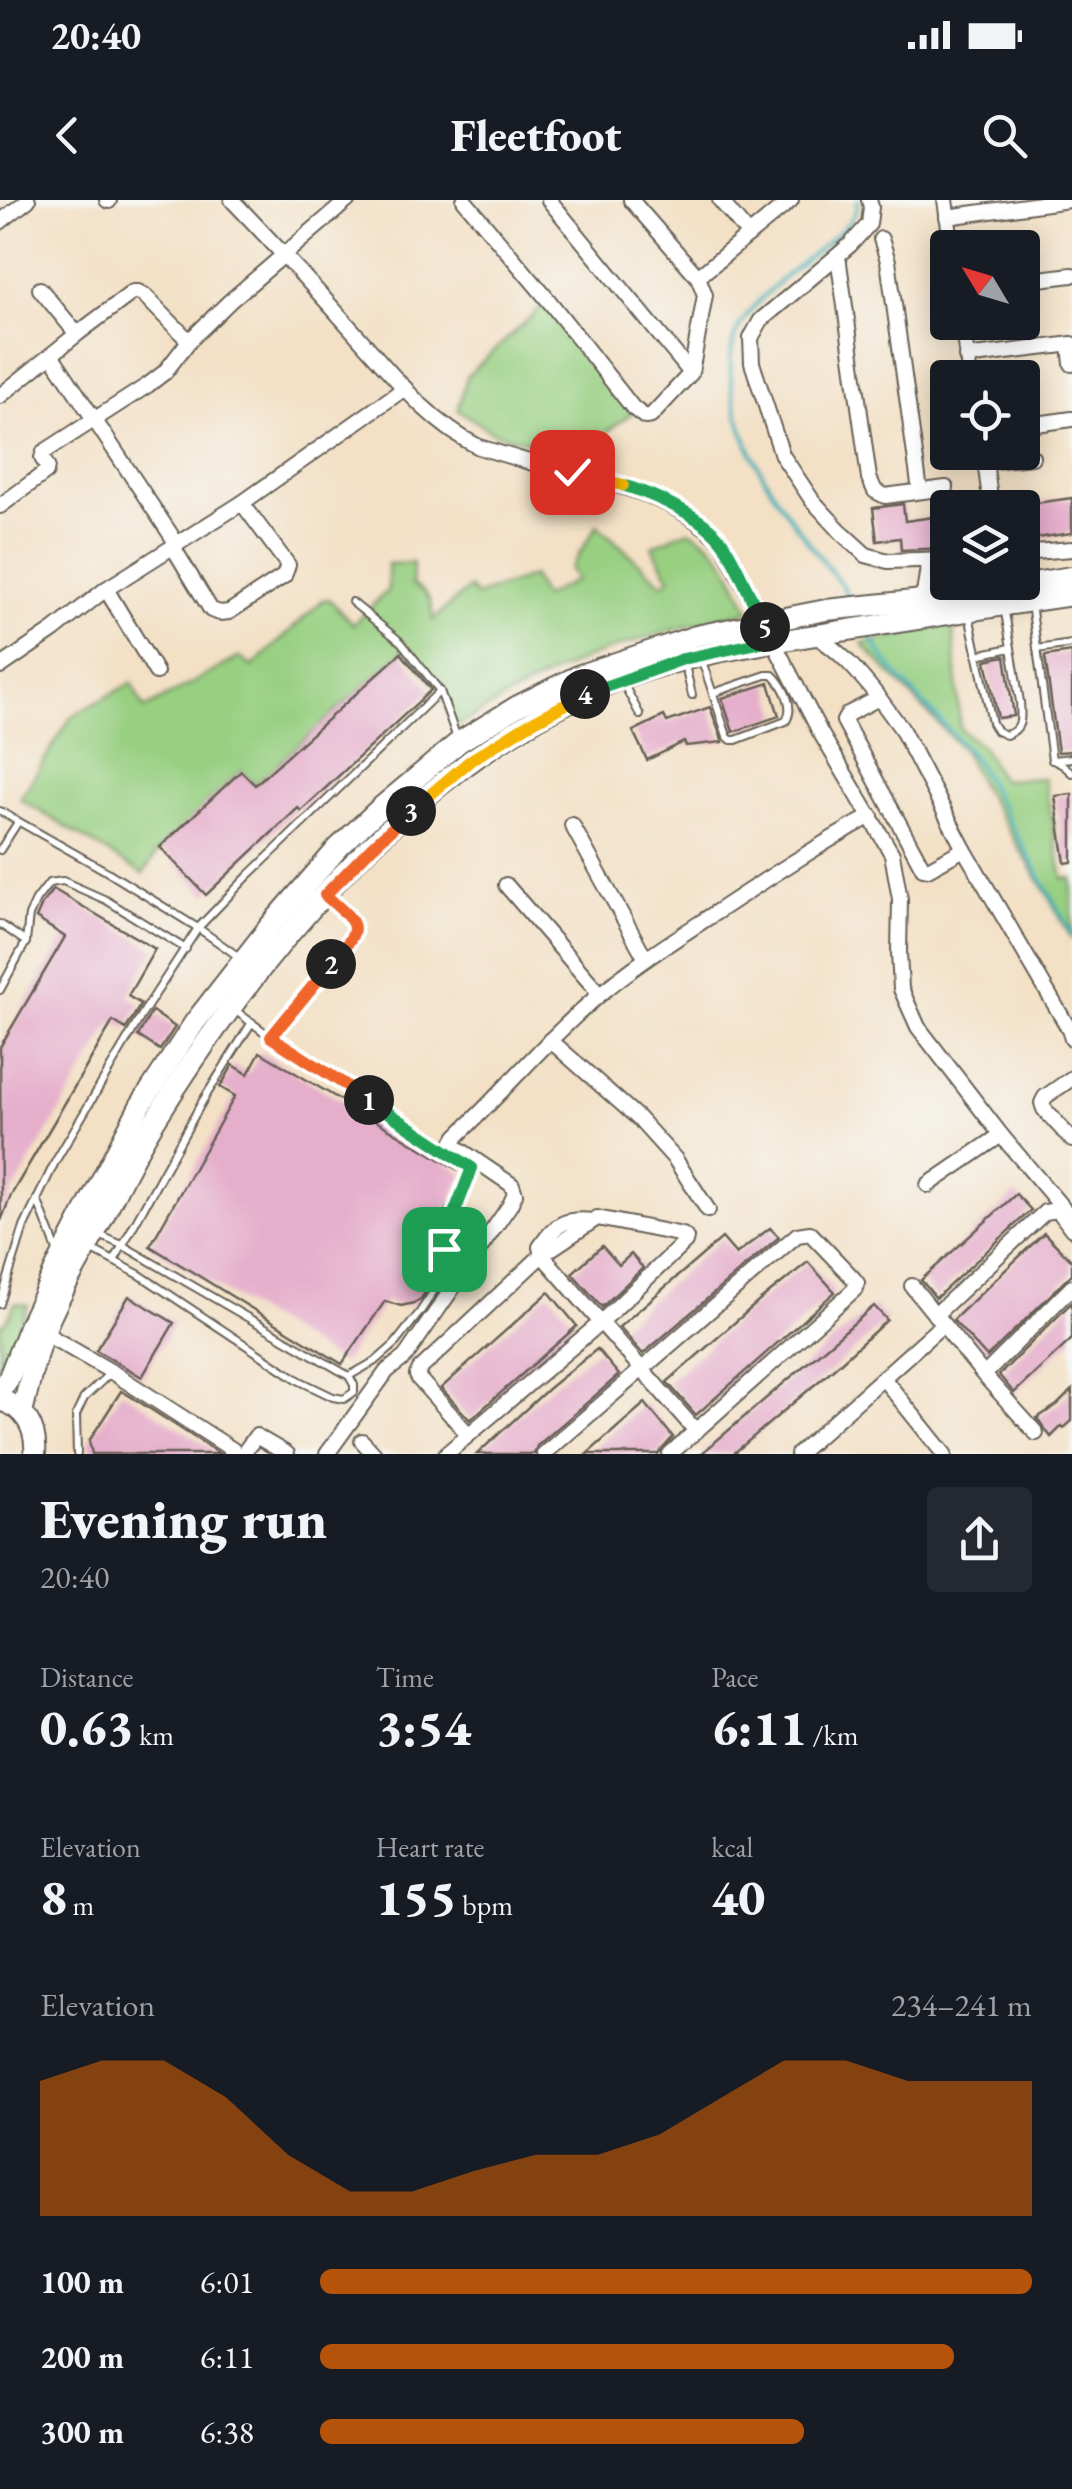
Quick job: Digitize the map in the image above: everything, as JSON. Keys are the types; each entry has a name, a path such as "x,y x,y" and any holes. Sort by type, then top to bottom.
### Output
{"main road":[{"path":"1040,580 1072,577"},
{"path":"0,1390 91,1240 150,1129 231,1008 280,944 325,895 373,846 471,760 573,700 826,610 968,610 1072,595"},
{"path":"22,1412 37,1328 60,1260 140,1106 195,1022 243,960 338,848 378,810 459,742 580,675 696,636 768,631 814,635 842,631 930,599"},
{"path":"0,1400 22,1412 32,1425 35,1454"}],"street":[{"path":"0,222 28,200"},
{"path":"232,200 405,388 449,430 479,448 632,488 675,507 722,542 820,732 892,854 900,900 901,989 918,1027 1072,1219"},
{"path":"0,506 46,472 44,452 165,372 189,341 230,302 348,200"},
{"path":"464,200 638,414 645,417 691,373 706,296 698,277 632,200"},
{"path":"720,200 749,235"},
{"path":"698,277 791,200"},
{"path":"869,200 869,224 838,256 761,320 752,338 752,363 782,454 812,500 866,555 930,561 924,600"},
{"path":"945,200 949,230"},
{"path":"947,217 1069,200"},
{"path":"557,203 691,373"},
{"path":"882,239 920,491"},
{"path":"838,256 869,478 875,490 885,496 946,488"},
{"path":"1040,278 1072,274"},
{"path":"40,289 76,334"},
{"path":"0,396 76,334 138,292 189,341"},
{"path":"964,340 967,360"},
{"path":"966,356 1071,345 1072,364"},
{"path":"52,356 95,418 211,610 220,613 229,612 284,576 288,565 242,504"},
{"path":"0,667 106,589 242,504 405,388"},
{"path":"1040,423 1072,419"},
{"path":"1040,551 1072,549"},
{"path":"106,589 156,672"},
{"path":"814,635 852,665 901,728 964,849 1072,1039"},
{"path":"879,698 848,714 844,721 923,868 928,869 964,849"},
{"path":"327,1454 387,1371 405,1357 515,1194 512,1185 456,1147 453,1143 457,1136 600,994 810,850 870,816"},
{"path":"572,824 646,959"},
{"path":"506,885 600,994"},
{"path":"550,1040 638,1118 674,1159 708,1210"},
{"path":"1072,1078 1042,1103 1072,1140"},
{"path":"928,1185 1001,1135"},
{"path":"798,1454 883,1378 1045,1212 1058,1210 1072,1229"},
{"path":"446,1454 600,1324 686,1238 597,1218 542,1256 417,1375 468,1434"},
{"path":"544,1454 797,1235 810,1233 852,1277 857,1284 855,1289 670,1454"},
{"path":"542,1256 696,1431"},
{"path":"912,1286 1036,1434"},
{"path":"984,1375 1072,1287"},
{"path":"37,1328 238,1452 256,1436 287,1454"},
{"path":"883,1378 944,1454"},
{"path":"362,1441 374,1454"},
{"path":"918,1454 932,1441"}],"lane":[{"path":"1031,601 1052,760 1072,773"},
{"path":"352,602 401,642 440,691 459,742"},
{"path":"968,610 992,722 997,731 1006,735 1015,732 1021,718 1004,605"},
{"path":"1037,649 1072,644"},
{"path":"977,655 1011,648"},
{"path":"692,657 712,693 730,740 786,721 790,716 790,707 772,675 712,693"},
{"path":"692,657 692,695"},
{"path":"621,680 640,716"},
{"path":"0,1304 24,1227 55,1162 198,928 440,691"},
{"path":"1052,760 1072,758"},
{"path":"0,811 198,928 243,960"},
{"path":"0,850 18,822"},
{"path":"0,990 26,942 29,914 49,883 64,881 106,900 186,949"},
{"path":"271,1037 356,930 353,920 325,895"},
{"path":"0,924 26,942"},
{"path":"231,1008 472,1168 443,1242 443,1277 394,1344 377,1360 349,1376"},
{"path":"114,1261 202,1102 252,1022"},
{"path":"37,1198 60,1260"},
{"path":"91,1240 122,1245 349,1376 354,1392 334,1398 300,1381 114,1261 91,1240"},
{"path":"77,1454 76,1416 84,1398 112,1372"}],"green space":[{"path":"546,303 634,411 579,454 494,433 458,410 467,376"},
{"path":"597,525 663,584 670,578 652,546 688,530 700,536 726,563 750,611 592,656 541,679 454,728 440,691 405,649 255,785 241,771 161,847 143,874 20,799 72,716 132,683 144,709 240,657 252,667 323,600 329,599 353,624 388,590 388,564 413,563 412,585 429,599 433,620 469,588 476,596 532,576 543,597 576,580 570,569"},
{"path":"953,623 960,729 983,748 1001,780 1044,778 1063,879 1072,878 1072,940 963,750 862,644"},
{"path":"15,1303 28,1305 0,1371 0,1327"}],"building":[{"path":"1072,498 1072,533 1040,537 1040,502"},
{"path":"903,504 905,521 930,518 930,549 901,550 900,538 877,541 873,508"},
{"path":"1072,652 1072,751 1058,752 1045,656"},
{"path":"401,653 431,690 206,895 160,847 241,771 255,785"},
{"path":"1005,656 1014,716 998,718 986,660"},
{"path":"769,683 779,716 733,732 722,698"},
{"path":"710,707 723,742 686,746 684,742 647,760 633,731 664,716 667,722"},
{"path":"1072,794 1072,862 1065,863 1055,796"},
{"path":"53,889 155,949 128,996 141,1004 126,1029 113,1021 11,1195 1,1221 0,1047 65,937 36,918"},
{"path":"152,1011 175,1027 160,1050 138,1036"},
{"path":"260,1052 463,1173 423,1247 436,1262 436,1275 421,1299 401,1306 385,1301 342,1364 150,1246 235,1096 220,1087 233,1065 248,1074"},
{"path":"1016,1194 1031,1210 936,1298 921,1280"},
{"path":"770,1228 779,1237 643,1354 619,1327 722,1238 736,1254"},
{"path":"1044,1233 1072,1261 1072,1274 987,1357 953,1320"},
{"path":"602,1246 619,1265 631,1254 643,1268 602,1307 572,1273"},
{"path":"808,1262 835,1292 696,1415 667,1382"},
{"path":"549,1292 577,1326 470,1420 441,1388"},
{"path":"129,1296 174,1323 142,1377 96,1350"},
{"path":"1072,1302 1072,1339 1014,1393 999,1375"},
{"path":"874,1306 887,1320 832,1370 733,1454 701,1454"},
{"path":"597,1349 619,1375 537,1446 534,1454 477,1454 549,1388"},
{"path":"1072,1390 1072,1421 1051,1437 1037,1418"},
{"path":"121,1391 220,1454 92,1454 89,1441"},
{"path":"645,1403 673,1437 658,1454 587,1454"}],"waterway":[{"path":"850,600 757,464 736,409 731,353 739,327 756,304 845,226 858,200"},
{"path":"869,634 893,670 978,765 1072,935"}],"route":[{"path":"444,1249 443,1242 472,1168 271,1037 356,930 353,920 325,895 435,790 471,760 527,725 586,694 637,674 700,655 772,640 722,542 704,525 632,488 572,472"}]}
